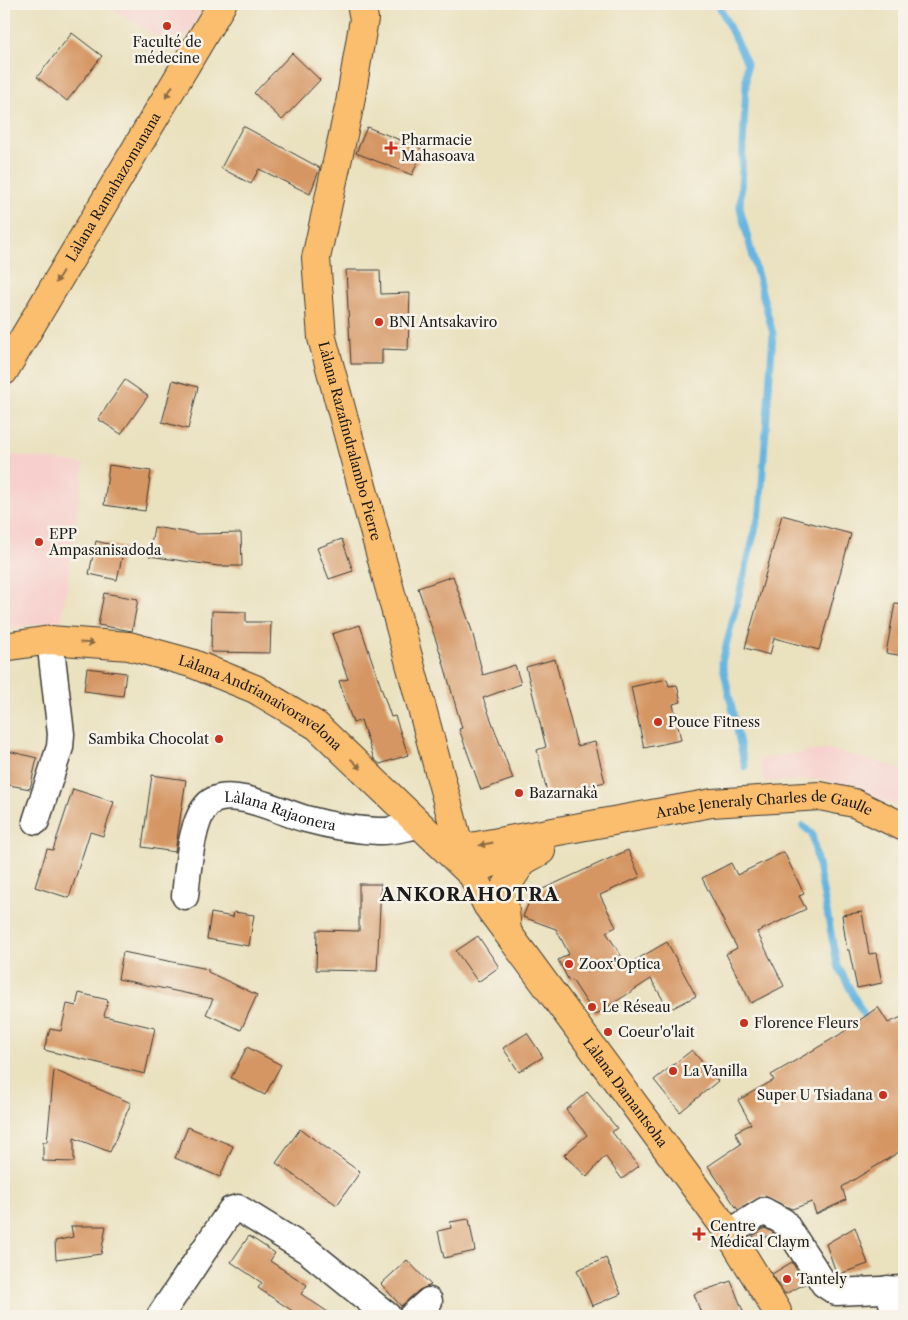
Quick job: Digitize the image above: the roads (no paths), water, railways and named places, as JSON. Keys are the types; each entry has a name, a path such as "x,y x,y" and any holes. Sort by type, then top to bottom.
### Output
{"main road":[{"name":"Làlana Ramahazomanana","path":"4,371 222,4"},
{"name":"Làlana Razafindralambo Pierre","path":"365,9 350,103 316,258 322,338 464,860"},
{"name":"Làlana Andrianaivoravelona","path":"4,647 50,640 129,646 191,663 255,688 317,726 420,824 464,860"},
{"name":"Arabe Jeneraly Charles de Gaulle","path":"464,860 620,820 712,804 820,796 854,803 904,826"},
{"path":"420,824 432,823 440,819 449,808"},
{"name":"Arabe Jeneraly Charles de Gaulle","path":"464,860 567,837 620,820"},
{"path":"508,933 503,891 523,861 567,837"},
{"name":"Làlana Damantsoha","path":"464,860 486,905 729,1232 777,1311 777,1316"}],"street":[{"path":"36,821 60,747 61,734 50,640"},
{"name":"Làlana Rajaonera","path":"185,896 195,828 203,811 213,800 229,797 243,799 307,819 379,832 420,824"},
{"path":"160,1316 230,1210 238,1208 308,1251 388,1316"},
{"path":"729,1232 764,1212 784,1222 824,1284 836,1292 896,1289 896,1316"}],"waterway":[{"path":"718,4 747,63 740,208 773,334 760,511 722,662 745,767"},
{"path":"803,826 812,834 837,964 868,1023"}],"place":[{"name":"Faculté de médecine","path":"167,26"},
{"name":"Pharmacie Mahasoava","path":"391,148"},
{"name":"BNI Antsakaviro","path":"379,322"},
{"name":"EPP Ampasanisadoda","path":"39,542"},
{"name":"Pouce Fitness","path":"658,722"},
{"name":"Sambika Chocolat","path":"219,739"},
{"name":"Bazarnakà","path":"519,793"},
{"name":"Zoox'Optica","path":"569,964"},
{"name":"Le Réseau","path":"592,1007"},
{"name":"Florence Fleurs","path":"744,1023"},
{"name":"Coeur'o'lait","path":"608,1032"},
{"name":"La Vanilla","path":"673,1071"},
{"name":"Super U Tsiadana","path":"883,1095"},
{"name":"Centre Médical Claym","path":"699,1234"},
{"name":"Tantely","path":"787,1279"}],"district":[{"name":"ANKORAHOTRA","path":"470,894"}]}
